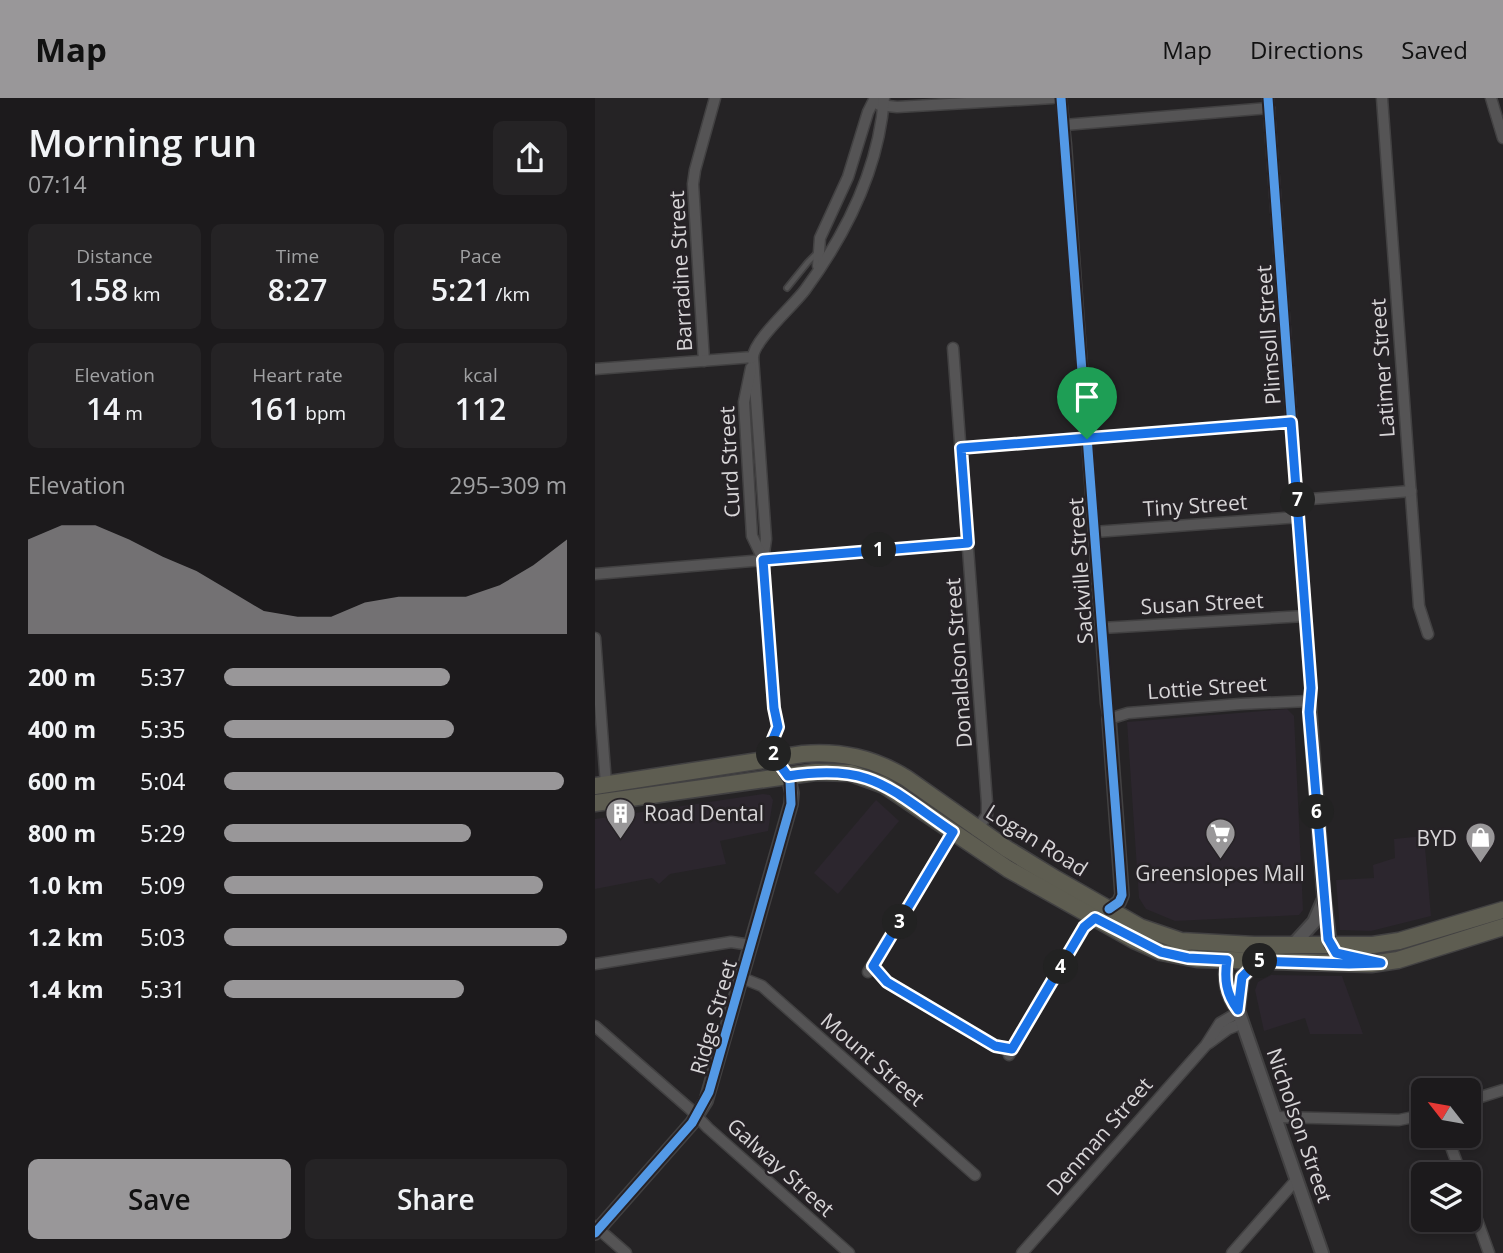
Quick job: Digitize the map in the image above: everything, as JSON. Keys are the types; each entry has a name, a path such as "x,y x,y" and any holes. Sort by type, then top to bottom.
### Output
{"main road":[{"name":"Logan Road","path":"600,785 818,752 864,758 892,769 1035,867 1152,932 1258,961 1381,963 1503,927"},
{"path":"775,758 788,776"},
{"name":"Logan Road","path":"595,803 831,771 867,778 890,789 1008,869 1095,918 1161,952 1188,958 1293,945 1387,943 1503,909"},
{"path":"953,832 962,818"},
{"path":"1095,918 1109,909"},
{"path":"1330,945 1338,954 1381,963"}],"street":[{"name":"Barradine Street","path":"705,361 693,184 715,98"},
{"path":"879,102 897,107 1053,98"},
{"name":"Sackville Street","path":"1061,98 1122,895 1119,902 1109,909"},
{"name":"Latimer Street","path":"1382,98 1419,606 1428,634"},
{"path":"1491,98 1503,138"},
{"path":"824,251 870,173 879,102"},
{"path":"824,251 820,238 879,102"},
{"path":"1064,125 1268,103"},
{"name":"Plimsoll Street","path":"1268,103 1311,688 1309,701 1330,945"},
{"name":"Curd Street","path":"778,727 774,708 763,560 752,536 744,402 757,344 801,294 817,270 824,251"},
{"name":"Donaldson Street","path":"953,348 988,803 987,815 968,843"},
{"path":"595,369 753,359"},
{"path":"961,448 1291,422"},
{"path":"1298,500 1411,491"},
{"name":"Tiny Street","path":"1094,532 1299,517"},
{"path":"595,574 968,543"},
{"name":"Susan Street","path":"1102,628 1305,616"},
{"path":"595,638 600,785"},
{"name":"Lottie Street","path":"1109,719 1128,713 1309,701"},
{"name":"Ridge Street","path":"596,1229 697,1116 714,1079 792,804 788,776"},
{"path":"870,969 953,832"},
{"path":"1293,945 1314,922 1324,897"},
{"path":"1010,1052 1084,927 1095,918"},
{"path":"595,964 731,942 751,945"},
{"name":"Nicholson Street","path":"1229,952 1226,976 1228,993 1240,1015 1322,1253"},
{"name":"Nicholson Street","path":"1240,1015 1242,977 1258,961"},
{"name":"Mount Street","path":"742,978 762,986 975,1175"},
{"name":"Denman Street","path":"1022,1253 1206,1045 1220,1023 1240,1015"},
{"name":"Galway Street","path":"595,1026 849,1253"},
{"path":"1481,1097 1503,1090"},
{"path":"1275,1116 1399,1120 1411,1118"},
{"path":"1231,1253 1297,1179"},
{"path":"596,1229 626,1253"},
{"path":"1481,1231 1489,1253"}],"lane":[{"path":"787,288 808,261 824,251"},
{"name":"Curd Street","path":"775,758 773,739 778,727"},
{"path":"870,969 995,1046 1010,1052"}],"shaded area":[{"name":"Greenslopes Mall","path":"1287,709 1294,716 1303,910 1299,915 1175,921 1146,909 1139,898 1127,722"},
{"path":"770,795 773,800 768,831 720,841 726,864 670,874 659,884 652,878 595,889 595,819"},
{"path":"876,800 899,821 838,894 814,873"},
{"path":"1424,836 1431,916 1371,931 1340,930 1336,880 1374,878 1373,865 1395,858 1394,839"},
{"path":"1271,975 1342,976 1363,1034 1310,1034 1305,1018 1264,1031 1255,990 1258,982"}],"cycle path":[{"path":"1061,98 1122,895 1119,902 1109,909"},
{"path":"1268,98 1311,688 1309,712 1324,904 1330,945"},
{"path":"595,1233 692,1123 709,1092 791,804 790,781 775,758"}],"place":[{"name":"Road Dental","path":"621,840"},
{"name":"Greenslopes Mall","path":"1220,860"},
{"name":"BYD","path":"1480,865"}],"route":[{"path":"1291,422 1311,688 1309,712 1328,939 1336,953 1381,963 1258,961 1242,977 1238,1010 1228,993 1227,960 1188,958 1161,952 1095,918 1084,927 1012,1049 1004,1049 889,983 873,966 953,832 875,781 857,775 823,771 788,776 775,758 773,739 778,727 774,708 763,560 968,543 961,448 1087,439 1291,422"}]}
